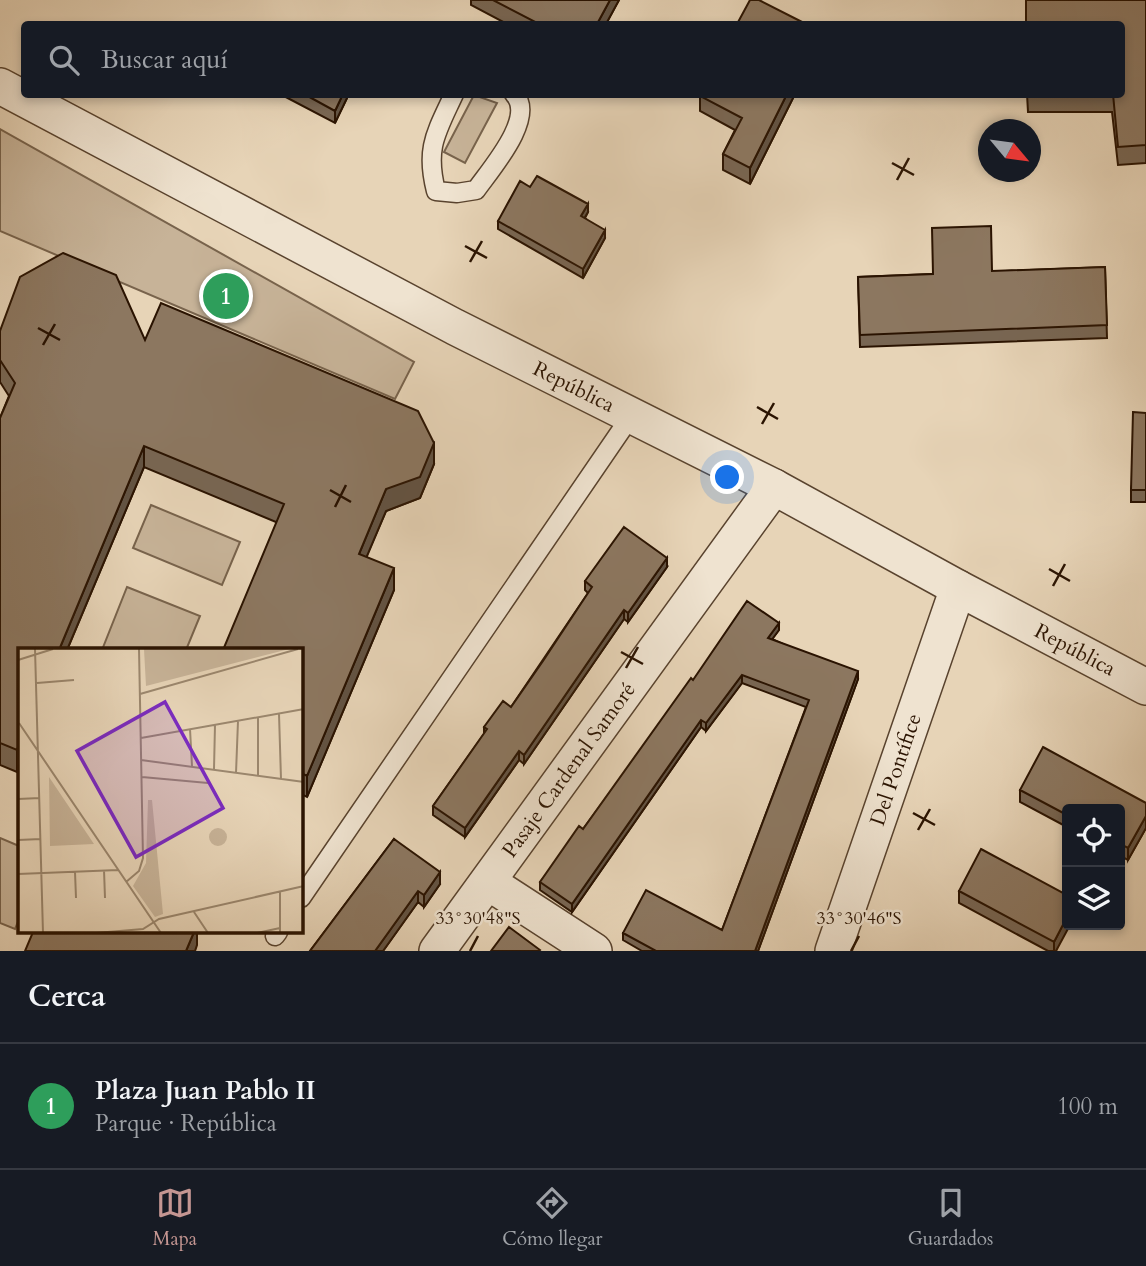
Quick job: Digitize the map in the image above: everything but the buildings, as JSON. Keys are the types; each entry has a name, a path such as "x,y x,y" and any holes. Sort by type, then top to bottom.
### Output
{"street":[{"name":"República","path":"0,86 21,97"},
{"name":"República","path":"23,98 455,327 775,487 1146,687"},
{"name":"Pasaje Cardenal Samoré","path":"437,951 775,487"},
{"name":"Del Pontífice","path":"833,951 958,588"},
{"path":"488,882 594,951"}],"lane":[{"path":"452,98 435,135 429,164 436,191 457,193 477,190 508,146 521,116 518,98"},
{"path":"303,895 631,415"}],"shaded area":[{"path":"472,98 497,103 465,163 444,152"},
{"path":"0,129 414,362 395,399 0,231"},
{"path":"151,505 240,542 222,585 133,548"},
{"path":"127,587 200,616 187,648 103,648"},
{"path":"0,838 18,846 18,922 15,929 0,923"}],"place":[{"name":"Plaza Juan Pablo II","path":"226,296"}]}
